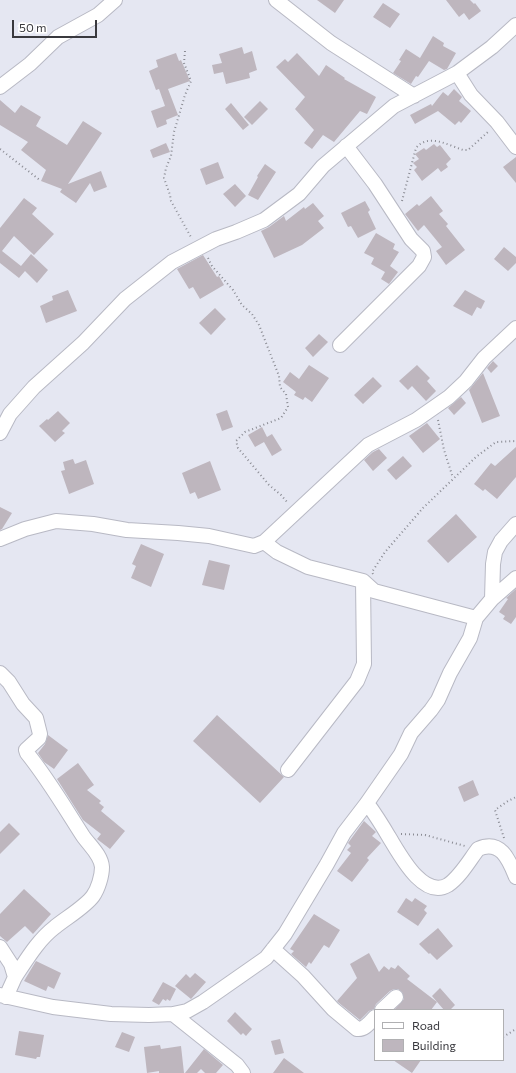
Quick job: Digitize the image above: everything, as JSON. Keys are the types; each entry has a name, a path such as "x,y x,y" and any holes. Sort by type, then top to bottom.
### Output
{"street":[{"path":"0,87 30,64 58,37 98,15 114,0"},
{"path":"276,0 331,43 414,96"},
{"path":"0,433 10,414 34,387 84,343 125,299 172,262 216,239 264,220 298,194 323,166 394,106 456,73 492,47 516,25"},
{"path":"456,73 471,95 499,125 516,147"},
{"path":"340,345 419,266 424,257 423,251 411,238 346,146"},
{"path":"0,539 25,529 56,521 93,524 128,530 209,536 254,546 264,542 297,513 368,445 416,420 449,397 466,381 484,358 516,328"},
{"path":"497,346 516,339"},
{"path":"492,599 493,564 495,552 501,541 516,524"},
{"path":"264,542 277,552 308,567 363,581 374,591 476,618"},
{"path":"0,673 36,718 40,734 39,738 26,750 27,753 50,784 84,837 99,857 102,868 93,896 74,913 54,927 41,940 15,976 3,996 53,1007 111,1014 172,1014 187,1011 203,1002 266,958 285,934 344,833 401,754 411,733 438,700 450,673 470,638 476,618 492,599 516,578"},
{"path":"288,770 357,681 364,664 363,581"},
{"path":"367,803 414,874 422,882 434,887 447,885 456,877 478,850 483,847 501,850 510,862 516,877"},
{"path":"0,947 11,964 15,976"},
{"path":"273,949 303,976 333,1009 357,1029 360,1030 374,1018"},
{"path":"383,1009 396,996"},
{"path":"172,1014 237,1065 243,1073"}],"path":[{"path":"185,51 184,63 191,81 185,95 174,132 172,156 166,168 164,178 171,201 199,248 212,266 233,290 242,305 252,314 259,325 279,376 280,387 286,394 288,407 281,418 245,432 236,441 238,448 269,485 281,494 297,513"},
{"path":"400,222 402,200 416,148 420,143 433,140 463,150 468,150 485,134 499,125"},
{"path":"0,149 41,181"},
{"path":"436,407 444,450 453,478"},
{"path":"374,591 372,572 385,552 423,508 476,457 496,442 516,441"},
{"path":"506,844 495,810 508,800 516,797"},
{"path":"389,836 403,833 425,835 478,850"},
{"path":"504,1035 516,1029"}],"building":[{"path":"317,0 344,0 335,13"},
{"path":"446,0 470,0 474,4 475,3 481,11 469,20 464,13 459,17"},
{"path":"383,3 400,14 390,28 373,17"},
{"path":"433,36 444,43 443,46 456,53 447,69 444,70 429,61 411,84 393,73 401,61 399,60 406,49 420,58"},
{"path":"242,47 244,54 252,51 257,70 249,73 250,78 226,84 223,72 214,74 212,65 222,63 219,54"},
{"path":"176,53 179,61 181,60 190,81 168,89 178,115 166,120 167,124 157,128 151,111 165,106 159,89 156,90 149,71 158,67 156,60"},
{"path":"297,53 319,76 326,65 345,78 344,79 376,97 367,114 360,111 334,142 323,135 312,149 304,143 314,130 295,109 305,97 276,67 285,59 288,62"},
{"path":"454,89 462,97 459,101 471,111 461,123 459,121 455,125 438,111 415,124 410,115 431,104 432,106 443,92 448,96"},
{"path":"0,100 15,113 21,105 41,117 36,126 67,145 83,121 102,133 68,184 101,171 107,187 94,192 90,183 76,203 60,192 62,189 41,181 46,170 21,150 28,142 0,125"},
{"path":"260,101 268,109 252,125 244,117"},
{"path":"231,103 249,125 243,130 225,109"},
{"path":"166,143 170,152 153,158 150,150"},
{"path":"434,144 437,147 440,145 451,159 446,164 448,167 441,172 438,168 422,181 414,170 417,167 413,163 419,159 415,154 424,148 426,150"},
{"path":"516,157 516,183 503,167"},
{"path":"218,162 224,178 206,185 200,169"},
{"path":"265,164 276,172 258,200 248,195 258,177 257,176"},
{"path":"235,184 246,196 235,207 223,194"},
{"path":"431,196 443,211 439,214 448,224 446,226 465,250 446,265 436,251 442,247 424,225 418,231 405,214 417,204 419,206"},
{"path":"24,198 37,208 32,214 54,234 34,255 14,236 2,251 21,266 31,254 48,270 37,283 25,271 19,278 0,263 0,228"},
{"path":"365,201 370,210 368,212 376,229 358,238 351,226 348,227 341,213"},
{"path":"313,203 324,216 318,221 324,228 302,245 274,258 261,231 284,216 286,221 304,207 305,209"},
{"path":"376,233 395,244 393,249 399,252 390,266 398,272 389,284 381,279 385,272 371,264 374,258 364,253"},
{"path":"504,247 516,257 516,263 508,271 494,259"},
{"path":"203,255 224,285 200,299 193,287 189,289 177,269"},
{"path":"68,290 77,311 46,323 40,306 53,300 52,296"},
{"path":"465,290 485,301 481,309 477,307 472,316 453,306"},
{"path":"215,308 226,319 211,335 199,323"},
{"path":"319,334 328,342 313,357 305,348"},
{"path":"493,361 498,366 491,373 487,368"},
{"path":"309,365 329,378 312,402 305,397 303,400 294,395 296,392 283,382 290,372 299,379"},
{"path":"417,365 430,378 427,381 436,391 426,401 412,386 408,390 399,381"},
{"path":"483,373 500,416 482,423 469,390"},
{"path":"373,377 382,386 363,404 354,395"},
{"path":"461,397 466,403 454,415 448,408"},
{"path":"227,410 233,427 222,431 216,414"},
{"path":"58,411 70,423 62,431 65,433 55,442 39,426"},
{"path":"427,423 440,439 423,453 409,436"},
{"path":"262,427 267,437 272,434 282,450 272,456 264,442 255,447 248,435"},
{"path":"516,447 516,477 497,499 485,489 483,491 474,484 491,463 495,466"},
{"path":"379,449 387,458 373,471 364,460"},
{"path":"403,456 412,466 396,480 387,470"},
{"path":"73,459 75,464 86,460 94,484 69,494 61,471 65,470 63,462"},
{"path":"210,461 221,490 198,499 195,492 190,494 182,473"},
{"path":"0,507 12,513 0,530"},
{"path":"456,514 477,537 448,563 427,541"},
{"path":"141,544 164,554 151,587 131,578 136,566 132,564"},
{"path":"209,560 230,565 224,590 202,585"},
{"path":"516,589 516,617 511,624 503,619 505,616 499,612 508,599 506,598"},
{"path":"217,715 284,777 260,803 193,741"},
{"path":"48,735 68,750 54,769 44,762 38,753 45,744"},
{"path":"78,763 94,785 87,790 101,801 99,803 104,807 101,811 125,831 110,849 97,839 101,834 83,820 57,779"},
{"path":"473,780 479,795 464,802 458,787"},
{"path":"364,821 376,832 372,836 381,843 367,858 369,860 352,882 337,871 351,853 347,850 351,846 348,843"},
{"path":"9,823 20,834 0,854 0,832"},
{"path":"24,889 51,914 33,934 25,926 7,942 0,936 0,914"},
{"path":"406,898 412,902 415,898 427,906 424,910 427,913 418,926 397,912"},
{"path":"314,914 340,930 329,948 324,945 311,964 309,962 306,967 291,954 294,951 290,949"},
{"path":"438,928 453,946 437,960 419,944"},
{"path":"369,953 379,972 384,966 389,970 391,967 395,969 398,965 410,976 407,979 437,1002 432,1009 395,1009 404,999 402,992 398,989 394,989 376,1004 374,1009 369,1011 360,1020 337,1001 357,978 350,964"},
{"path":"36,961 61,973 54,989 48,986 46,991 24,981"},
{"path":"195,973 206,982 191,999 175,986 186,974 190,978"},
{"path":"163,982 176,989 170,1001 163,999 159,1005 152,1001"},
{"path":"440,988 455,1005 451,1009 443,1009 432,996"},
{"path":"235,1012 252,1029 246,1036 243,1033 241,1035 227,1021"},
{"path":"19,1031 44,1035 40,1057 37,1057 36,1059 15,1055"},
{"path":"122,1032 135,1037 129,1052 115,1047"},
{"path":"280,1039 284,1053 275,1055 271,1041"},
{"path":"160,1045 161,1049 181,1046 184,1073 159,1073 159,1071 147,1073 144,1047"},
{"path":"204,1049 223,1065 216,1073 205,1073 201,1069 197,1073 185,1073"},
{"path":"284,1058 304,1073 273,1073"},
{"path":"394,1061 420,1061 412,1073"}]}
